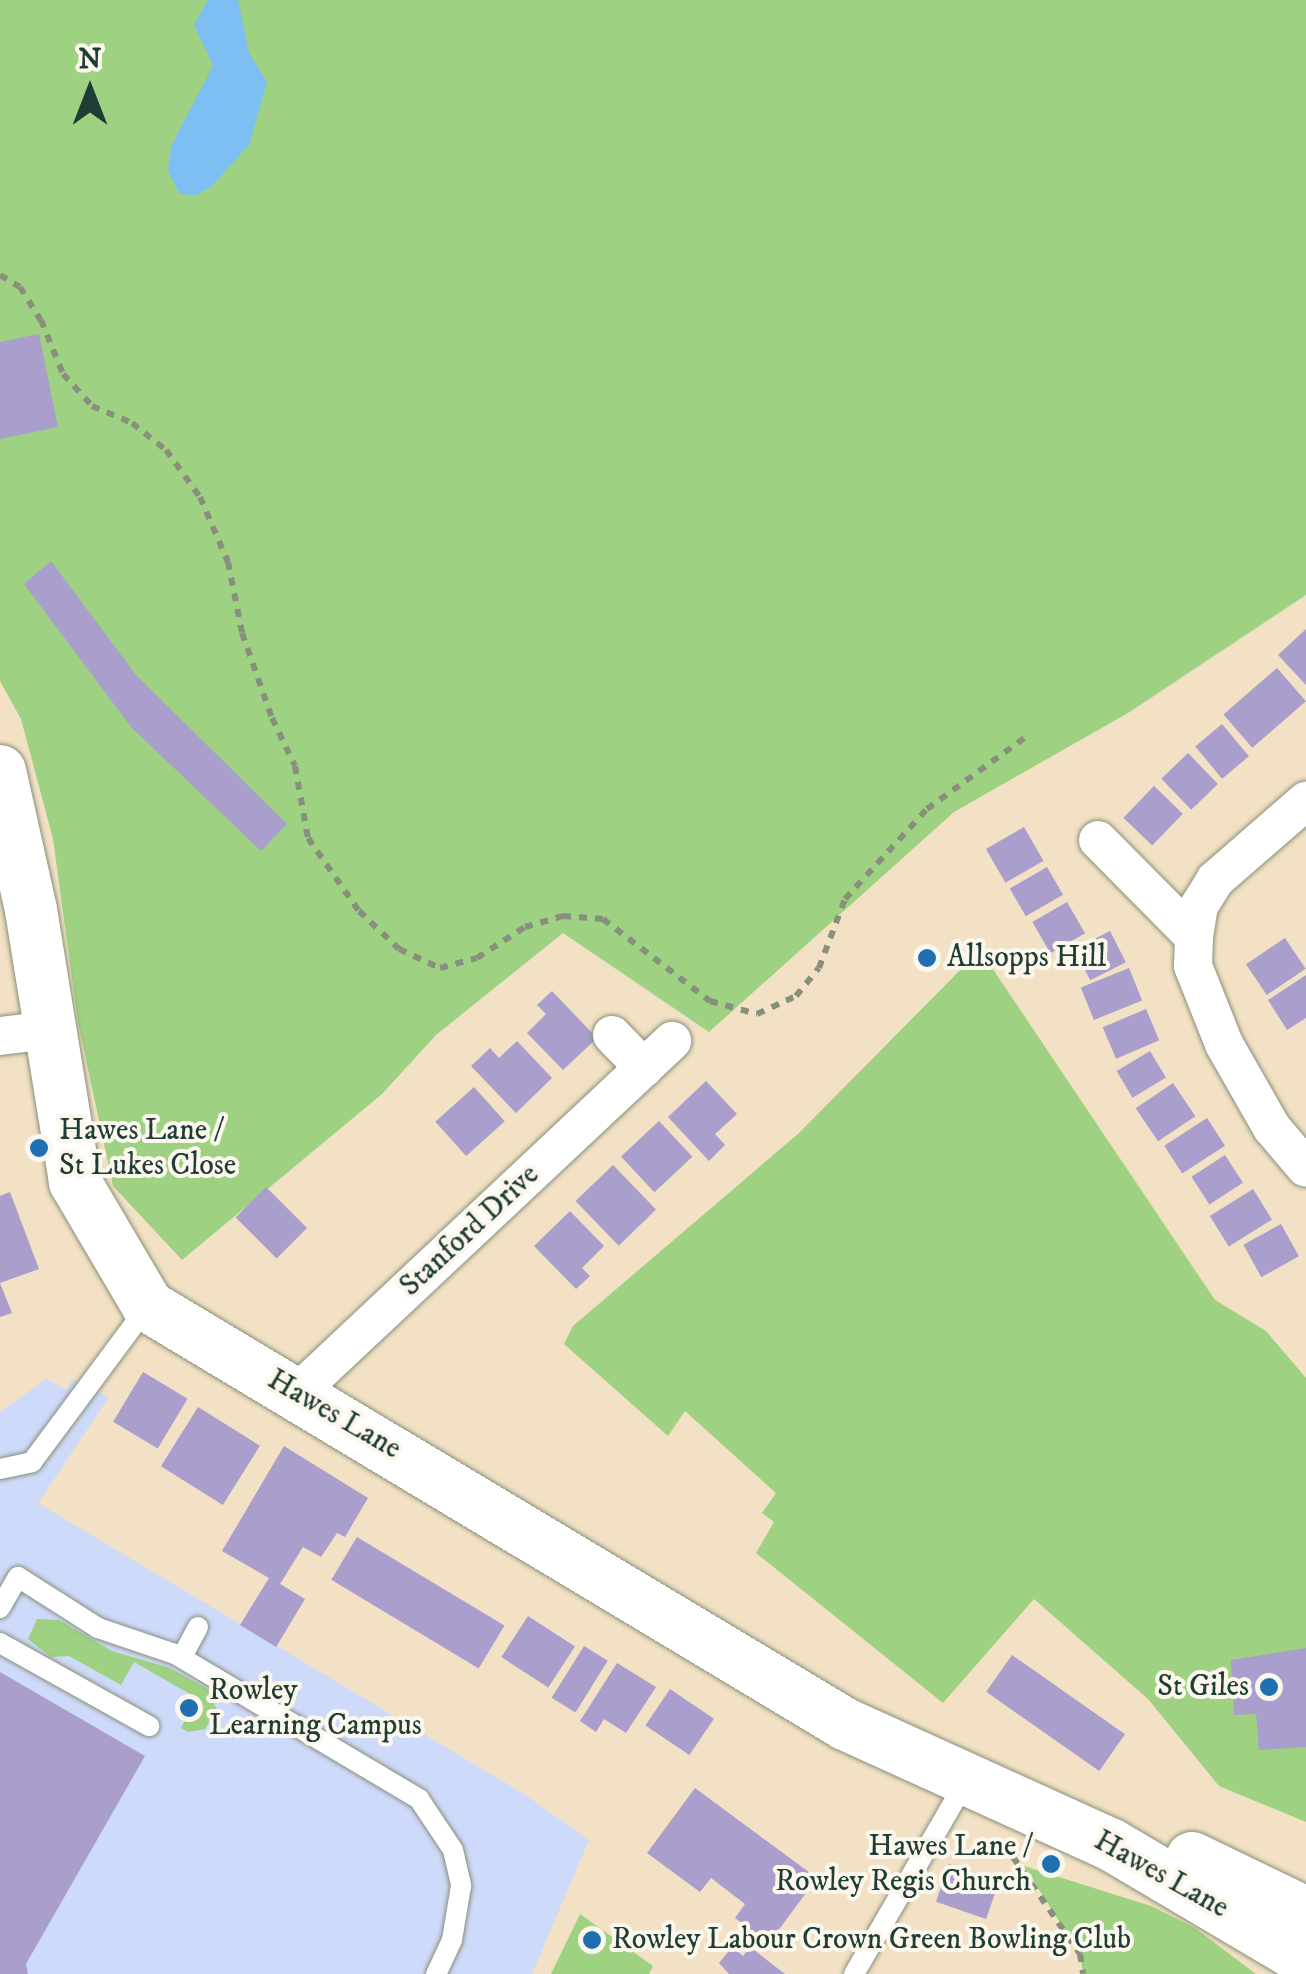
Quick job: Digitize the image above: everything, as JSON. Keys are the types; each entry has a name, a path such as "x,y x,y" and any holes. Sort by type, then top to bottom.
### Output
{"main road":[{"name":"Hawes Lane","path":"0,771 24,1033 75,1182 148,1306 845,1724 1110,1844 1306,1960"},
{"name":"Hawes Lane","path":"988,1790 1202,1862 1306,1913"}],"street":[{"path":"1306,801 1215,880 1199,906 1193,966 1224,1044 1272,1128 1306,1168"},
{"path":"1098,840 1194,937"},
{"path":"612,1036 644,1068"},
{"name":"Stanford Drive","path":"296,1394 672,1042"}],"lane":[{"path":"0,1469 32,1462 148,1306"},
{"path":"0,1608 18,1577 98,1628 182,1658 419,1799 440,1824 460,1886 452,1940 436,1974"},
{"path":"182,1658 198,1627"},
{"path":"0,1643 149,1726"},
{"path":"854,1974 988,1790"}],"path":[{"path":"0,275 20,287 41,320 62,374 92,406 132,423 166,450 200,498 228,562 242,634 296,766 308,838 359,911 399,949 440,968 477,958 524,928 562,916 603,919 710,1001 757,1014 796,996 818,968 845,899 926,809 1027,736"},
{"path":"988,1790 1014,1857 1080,1954 1083,1974"}],"shaded area":[{"name":"Rowley Learning Campus","path":"46,1379 66,1390 73,1379 109,1397 38,1503 524,1794 589,1840 532,1974 0,1974 0,1412"}],"green space":[{"path":"0,0 1306,0 1306,595 1128,713 954,812 709,1032 563,933 436,1035 382,1094 182,1260 113,1186 78,1022 53,839 21,719 0,681"},
{"path":"980,950 1215,1300 1266,1331 1306,1378 1306,1822 1219,1786 1148,1699 1034,1599 943,1703 756,1553 774,1522 762,1513 776,1493 685,1411 668,1436 564,1344 573,1326 799,1133"},
{"path":"37,1619 59,1620 112,1651 170,1668 208,1689 217,1710 205,1729 188,1732 181,1728 197,1698 134,1662 121,1685 69,1656 51,1657 28,1639"},
{"path":"1024,1866 1151,1906 1195,1928 1256,1974 1083,1974 1080,1954"},
{"name":"Rowley Labour Crown Green Bowling Club","path":"580,1914 653,1966 649,1974 551,1974"}],"water":[{"path":"208,0 238,0 249,53 267,82 249,145 211,187 195,195 180,194 168,171 171,146 213,66 194,25"}],"building":[{"path":"39,334 58,427 0,439 0,342"},
{"path":"51,561 136,675 287,824 261,851 131,727 24,584"},
{"path":"1306,629 1306,685 1278,655"},
{"path":"1277,668 1306,701 1252,748 1223,715"},
{"path":"1222,724 1249,756 1222,779 1195,746"},
{"path":"1188,753 1218,784 1191,810 1161,779"},
{"path":"1154,786 1183,814 1152,845 1123,818"},
{"path":"1024,827 1044,861 1005,883 986,849"},
{"path":"1047,867 1063,895 1026,916 1010,888"},
{"path":"1067,902 1085,933 1050,953 1032,922"},
{"path":"1110,931 1126,962 1090,980 1074,949"},
{"path":"1285,938 1306,969 1267,995 1246,964"},
{"path":"1129,968 1142,1000 1094,1020 1081,987"},
{"path":"1306,975 1306,1018 1287,1030 1268,1000"},
{"path":"552,991 597,1038 563,1070 527,1033 546,1014 537,1005"},
{"path":"1146,1009 1159,1040 1116,1059 1103,1027"},
{"path":"517,1041 552,1078 516,1113 471,1066 490,1048 499,1058"},
{"path":"1150,1051 1166,1078 1133,1098 1117,1071"},
{"path":"706,1081 737,1114 715,1134 725,1145 709,1161 668,1117"},
{"path":"1173,1083 1195,1116 1158,1141 1136,1108"},
{"path":"474,1087 505,1121 466,1156 435,1122"},
{"path":"1207,1118 1225,1146 1182,1173 1164,1146"},
{"path":"659,1121 692,1157 654,1192 621,1156"},
{"path":"1225,1155 1243,1183 1209,1204 1191,1177"},
{"path":"613,1165 656,1210 619,1246 576,1201"},
{"path":"266,1187 307,1228 277,1258 236,1217"},
{"path":"1253,1189 1272,1220 1229,1247 1210,1216"},
{"path":"10,1192 39,1269 0,1283 0,1196"},
{"path":"570,1211 604,1246 582,1268 590,1276 576,1289 534,1246"},
{"path":"1281,1224 1299,1256 1261,1277 1243,1245"},
{"path":"0,1283 12,1313 0,1317"},
{"path":"143,1372 188,1399 158,1448 113,1422"},
{"path":"198,1407 260,1446 223,1505 161,1466"},
{"path":"284,1446 368,1498 345,1537 337,1533 321,1557 303,1547 280,1584 305,1599 276,1647 240,1625 269,1578 222,1551"},
{"path":"357,1537 504,1626 479,1668 331,1580"},
{"path":"528,1616 575,1646 548,1688 501,1657"},
{"path":"584,1646 608,1661 575,1713 552,1698"},
{"name":"St Giles","path":"1306,1648 1306,1747 1259,1750 1256,1714 1234,1715 1231,1660"},
{"path":"1012,1655 1125,1734 1099,1771 986,1692"},
{"path":"617,1663 656,1687 626,1733 604,1719 596,1732 580,1721"},
{"path":"0,1672 145,1756 26,1964 28,1974 0,1974"},
{"path":"670,1689 714,1719 689,1755 645,1725"},
{"path":"695,1788 817,1878 769,1943 735,1918 745,1904 711,1878 700,1892 647,1853"},
{"path":"949,1864 999,1881 986,1919 936,1902"},
{"path":"732,1947 743,1956 750,1947 785,1974 729,1974 719,1963"}],"place":[{"name":"Allsopps Hill","path":"927,958"},
{"name":"Hawes Lane / St Lukes Close","path":"39,1148"},
{"name":"St Giles","path":"1269,1687"},
{"name":"Rowley Learning Campus","path":"189,1708"},
{"name":"Hawes Lane / Rowley Regis Church","path":"1051,1864"},
{"name":"Rowley Labour Crown Green Bowling Club","path":"592,1940"}]}
